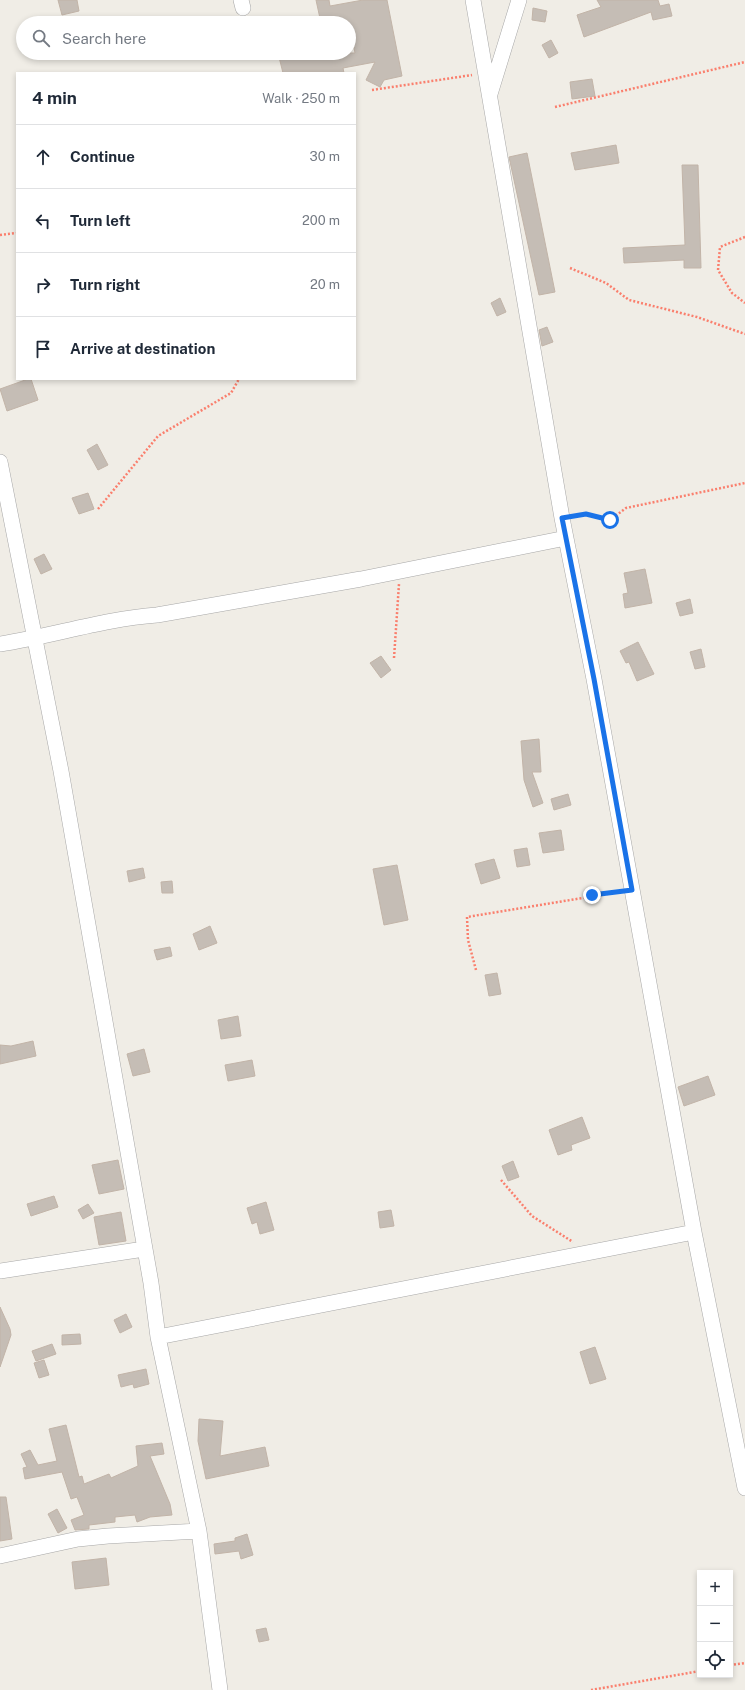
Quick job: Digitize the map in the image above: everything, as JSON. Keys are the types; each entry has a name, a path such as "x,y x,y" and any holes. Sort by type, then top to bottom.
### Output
{"street":[{"path":"473,0 484,73 562,518 594,679 694,1232 745,1488"},
{"path":"489,95 519,0"},
{"path":"0,462 62,779 158,1337 199,1531 220,1690"},
{"path":"0,644 35,639 88,625 133,617 157,615 400,571 566,538"},
{"path":"158,1337 694,1232"},
{"path":"0,1271 144,1249"},
{"path":"0,1556 78,1539 199,1531"}],"path":[{"path":"555,107 745,62"},
{"path":"372,90 484,73"},
{"path":"0,236 16,233"},
{"path":"745,237 720,247 718,270 732,293 745,303"},
{"path":"570,268 606,283 629,300 696,317 745,334"},
{"path":"98,509 158,436 231,394 238,380"},
{"path":"562,518 586,514 610,520 626,508 745,483"},
{"path":"394,658 400,571"},
{"path":"476,970 468,940 467,917 632,890"},
{"path":"501,1180 532,1216 591,1252"},
{"path":"733,1665 745,1663"},
{"path":"591,1690 697,1672"}],"building":[{"path":"58,0 77,0 79,11 62,15"},
{"path":"316,0 329,0 330,6 363,0 387,0 402,76 384,80 380,87 366,80 375,62 343,68 344,72 283,72 280,60 356,60 356,16 319,16"},
{"path":"597,0 658,0 660,6 669,4 672,16 653,20 651,12 584,37 577,15 601,7"},
{"path":"533,8 547,11 545,22 532,20"},
{"path":"551,40 558,53 549,58 542,45"},
{"path":"592,79 595,96 572,99 570,82"},
{"path":"616,145 619,163 575,170 571,153"},
{"path":"527,153 555,292 539,295 509,157"},
{"path":"682,165 698,165 701,268 684,268 684,260 624,263 623,248 685,245"},
{"path":"500,298 506,312 497,316 491,303"},
{"path":"547,327 553,342 542,346 539,330"},
{"path":"25,380 31,380 38,400 7,411 0,389"},
{"path":"97,444 108,465 98,470 87,450"},
{"path":"88,493 94,509 79,514 72,498"},
{"path":"44,554 52,569 41,574 34,559"},
{"path":"645,569 652,603 625,608 623,594 628,593 624,573"},
{"path":"690,599 693,613 680,616 676,603"},
{"path":"638,642 654,674 637,681 629,662 626,663 620,651"},
{"path":"701,649 705,667 695,669 690,652"},
{"path":"381,656 391,670 381,678 370,663"},
{"path":"539,739 541,772 532,772 543,803 533,807 524,780 521,741"},
{"path":"568,794 571,805 554,810 551,799"},
{"path":"561,830 564,850 543,853 539,833"},
{"path":"527,848 530,865 517,867 514,850"},
{"path":"494,859 500,878 481,884 475,864"},
{"path":"397,865 408,920 384,925 373,869"},
{"path":"143,868 145,878 129,882 127,871"},
{"path":"172,881 173,893 162,893 161,882"},
{"path":"210,926 217,943 199,950 193,934"},
{"path":"170,947 172,956 157,960 154,950"},
{"path":"497,973 501,994 489,996 485,975"},
{"path":"238,1016 241,1036 221,1039 218,1020"},
{"path":"33,1041 36,1056 0,1064 0,1045 11,1046"},
{"path":"144,1049 150,1072 133,1076 127,1054"},
{"path":"252,1060 255,1076 228,1081 225,1065"},
{"path":"708,1076 715,1095 684,1106 678,1087"},
{"path":"582,1117 590,1138 571,1145 572,1150 558,1155 549,1130"},
{"path":"118,1160 124,1189 99,1194 92,1165"},
{"path":"513,1161 519,1177 508,1181 502,1166"},
{"path":"54,1196 58,1207 31,1216 27,1204"},
{"path":"266,1202 274,1230 260,1234 257,1222 252,1224 247,1208"},
{"path":"88,1204 94,1213 83,1219 78,1210"},
{"path":"391,1210 394,1226 380,1228 378,1212"},
{"path":"121,1212 126,1241 99,1245 94,1217"},
{"path":"0,1307 10,1329 11,1335 0,1367"},
{"path":"126,1314 132,1327 120,1333 114,1320"},
{"path":"80,1334 81,1344 62,1345 62,1335"},
{"path":"52,1344 56,1354 36,1361 32,1351"},
{"path":"595,1347 606,1379 590,1384 580,1352"},
{"path":"44,1360 49,1375 39,1378 34,1363"},
{"path":"146,1369 149,1384 134,1388 133,1384 121,1387 118,1375"},
{"path":"199,1419 223,1421 220,1456 265,1447 269,1466 206,1479 198,1441"},
{"path":"66,1425 79,1477 82,1476 84,1484 109,1474 111,1478 138,1466 136,1446 162,1443 164,1454 150,1456 170,1504 172,1515 150,1517 137,1522 135,1515 115,1517 115,1522 89,1525 89,1529 75,1530 71,1520 84,1515 77,1497 71,1499 62,1472 25,1479 23,1468 27,1467 21,1454 30,1450 38,1465 57,1461 49,1429"},
{"path":"0,1497 6,1497 12,1539 0,1541"},
{"path":"57,1509 67,1528 58,1533 48,1514"},
{"path":"247,1534 253,1555 241,1559 239,1551 215,1554 214,1544 235,1541 235,1538"},
{"path":"106,1558 109,1585 75,1589 72,1562"},
{"path":"266,1628 269,1640 259,1642 256,1630"}],"route":[{"path":"592,895 632,890 594,679 562,518 586,514 610,520"}]}
